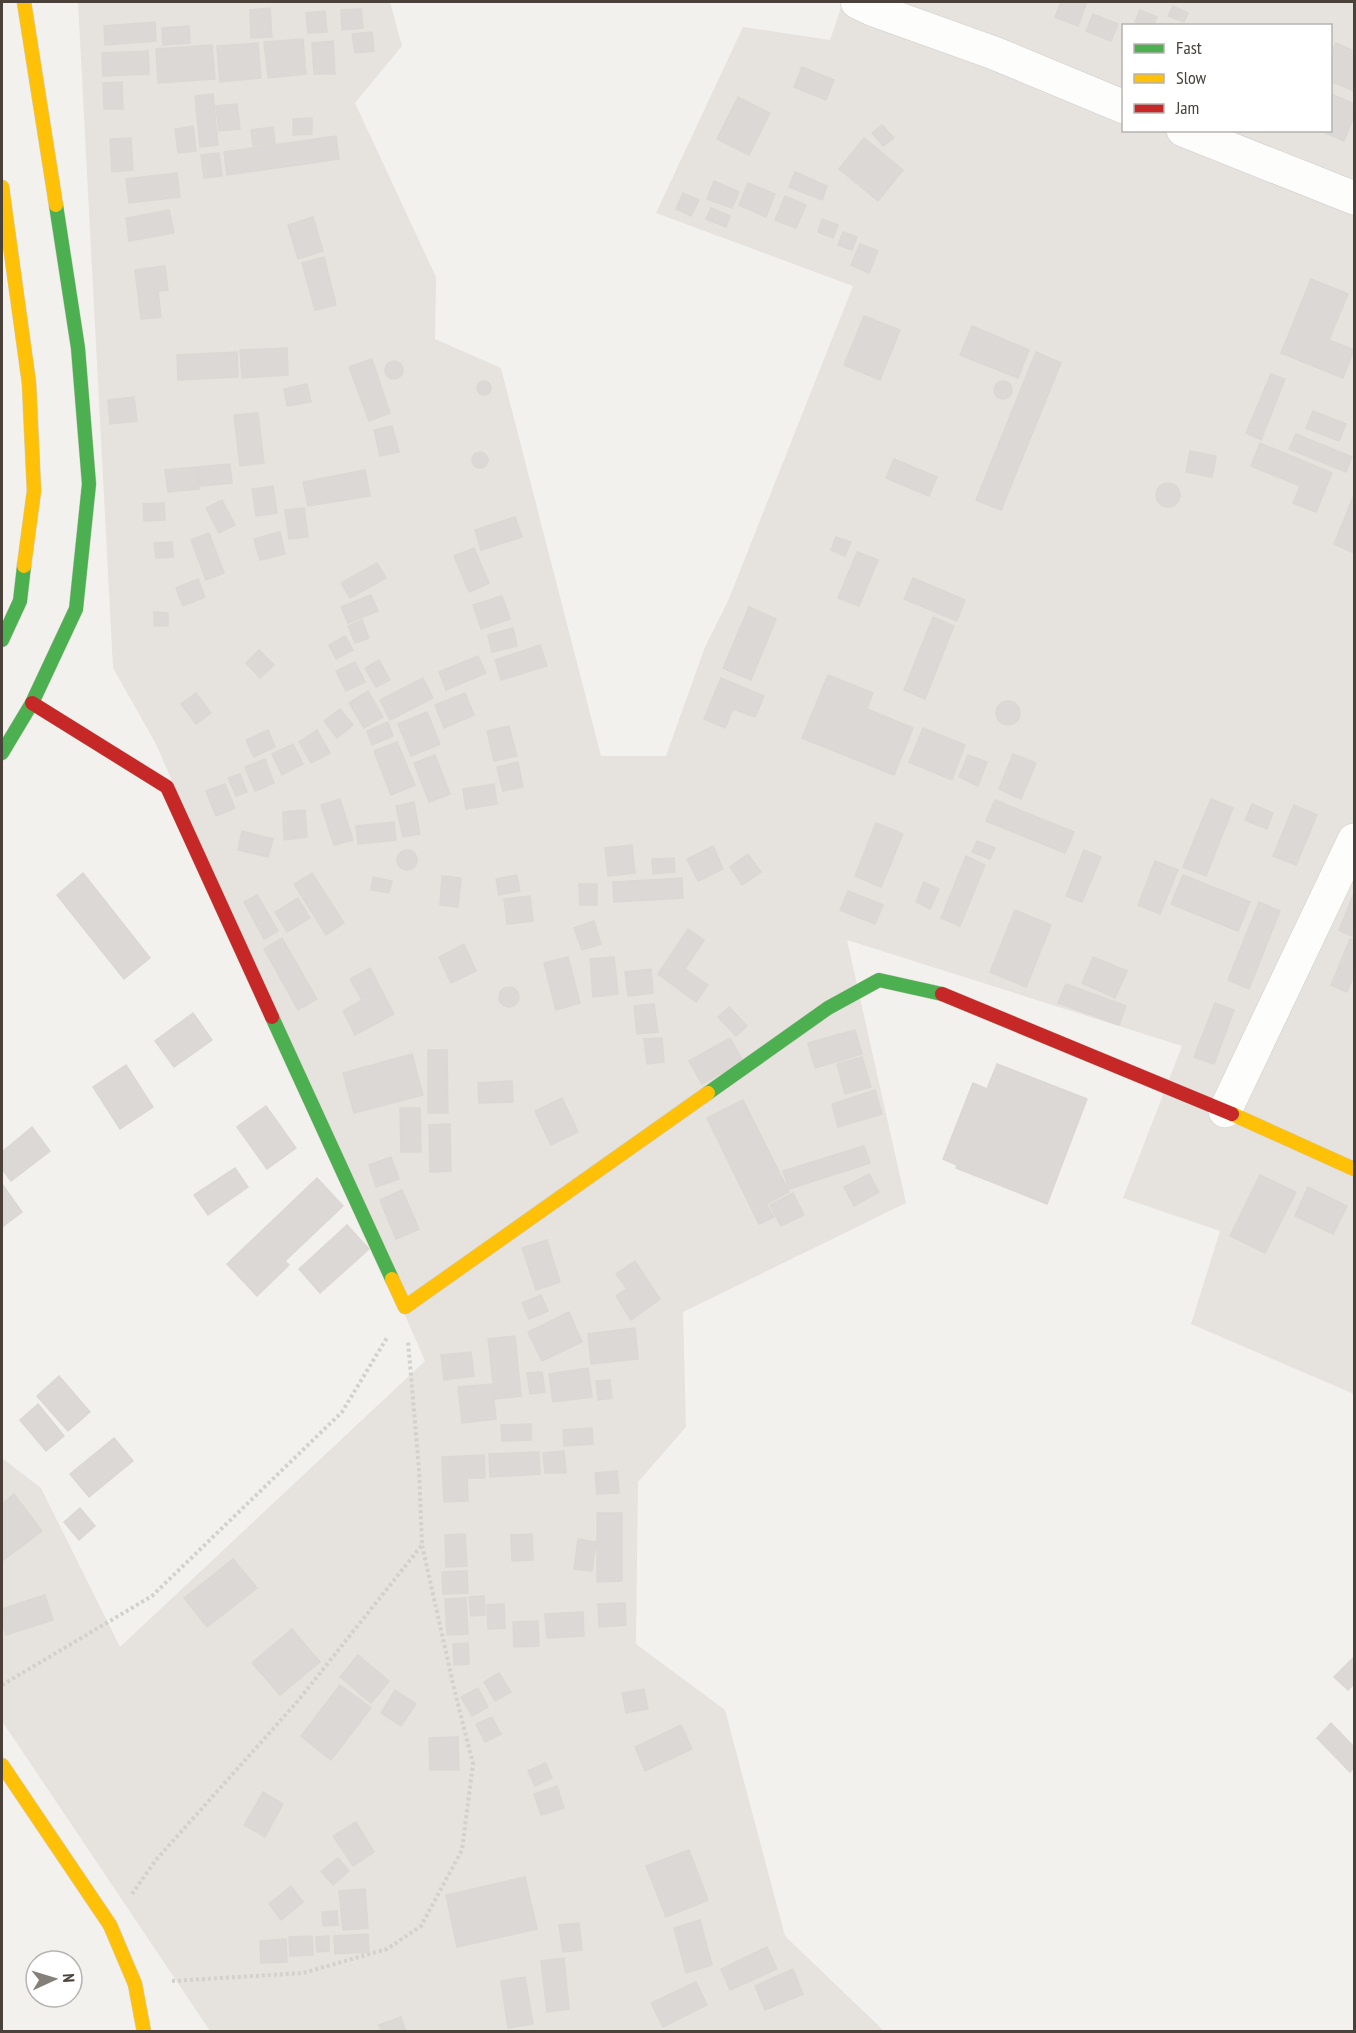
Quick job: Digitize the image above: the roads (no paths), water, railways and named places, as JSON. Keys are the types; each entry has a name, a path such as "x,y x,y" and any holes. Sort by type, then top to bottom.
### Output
{"main road":[{"path":"2,753 32,703 76,609 89,484 78,348 24,2"},
{"path":"2,187 29,383 34,491 20,601 2,639"},
{"path":"32,703 167,788 405,1307 828,1008 879,980 934,991 1225,1111 1354,1169"},
{"path":"2,1765 110,1925 135,1984 144,2031"}],"street":[{"path":"857,2 994,52 1122,106"},
{"path":"1188,132 1354,198"},
{"path":"1225,1111 1354,840"}]}
